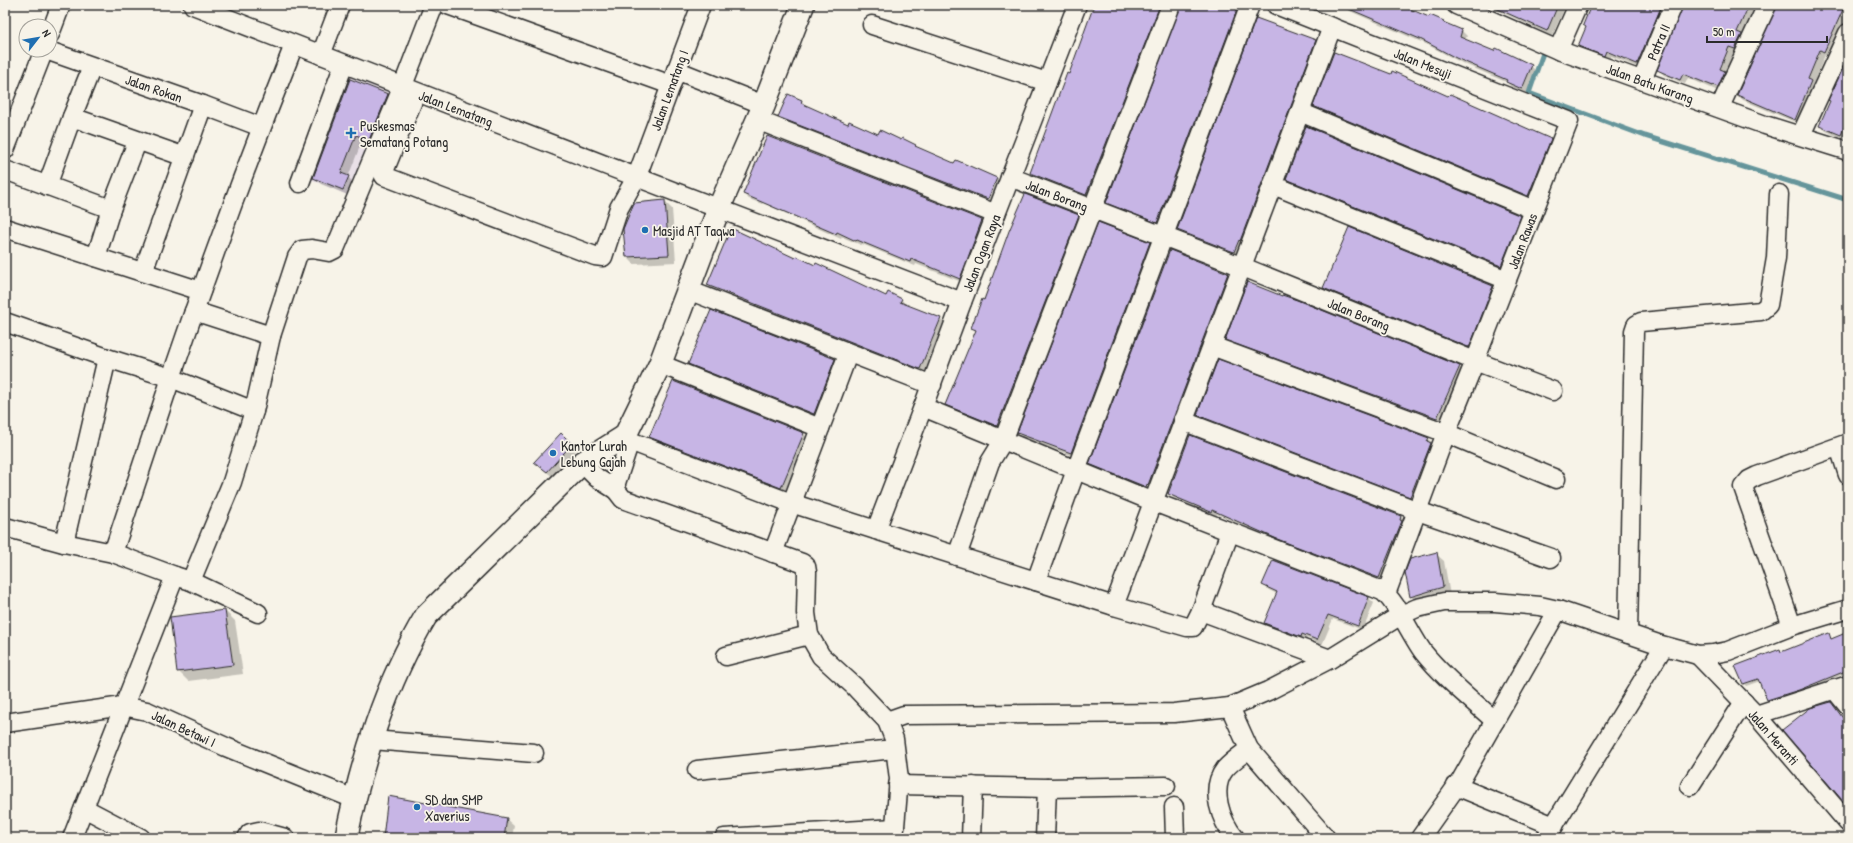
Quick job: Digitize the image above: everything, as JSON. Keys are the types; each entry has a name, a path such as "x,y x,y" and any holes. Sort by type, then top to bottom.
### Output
{"street":[{"path":"56,18 61,5"},
{"name":"Jalan Lematang","path":"193,5 409,90 719,208"},
{"path":"321,55 340,5"},
{"path":"72,838 123,706 183,579 232,482 254,411 271,336 297,257 302,250 312,249 329,252 335,249 385,149 409,90 434,5"},
{"path":"448,5 673,77 996,214"},
{"path":"616,490 628,439 660,364 719,208 760,113 803,5"},
{"name":"Jalan Ogan Raya","path":"719,208 962,302 1077,5"},
{"path":"957,556 990,462 1003,441 1171,5"},
{"path":"1036,581 1250,5"},
{"name":"Jalan Mesuji","path":"1276,5 1570,121"},
{"path":"1558,50 1578,5"},
{"name":"Patra II","path":"1642,80 1673,5"},
{"path":"1720,107 1767,5"},
{"name":"Jalan Lematang I","path":"385,149 384,176 600,257 604,255 619,208 637,176 673,77 695,7"},
{"name":"Jalan Batu Karang","path":"1466,7 1558,50 1765,124 1848,151"},
{"path":"872,26 1047,82"},
{"path":"1114,606 1183,421 1243,267 1332,27"},
{"path":"1801,135 1848,33"},
{"path":"113,553 201,291 261,128 294,45"},
{"name":"Jalan Rokan","path":"58,55 203,105 261,128"},
{"path":"5,150 42,58"},
{"path":"300,183 344,64"},
{"path":"47,186 92,67"},
{"path":"143,272 203,105"},
{"path":"1300,112 1534,210"},
{"path":"72,117 138,142 185,157"},
{"name":"Jalan Rawas","path":"1475,361 1570,121"},
{"path":"96,257 111,209 138,142"},
{"path":"5,170 111,209"},
{"name":"Jalan Borang","path":"1010,177 1243,267 1475,361 1554,391"},
{"path":"1273,185 1507,280"},
{"path":"1628,634 1634,331 1636,325 1641,322 1761,311 1765,308 1768,305 1776,258 1779,194"},
{"path":"5,228 201,291"},
{"path":"688,290 848,354 932,385"},
{"path":"876,530 932,385 962,302"},
{"path":"194,311 271,336"},
{"path":"5,322 107,358 171,378 254,411"},
{"path":"1212,346 1446,433 1556,479"},
{"path":"773,553 848,354"},
{"path":"64,543 107,358"},
{"path":"1386,594 1446,433 1475,361"},
{"path":"660,364 820,428"},
{"path":"923,407 1154,502 1386,594 1401,615 1410,633 1428,658 1465,695 1495,721"},
{"path":"1183,421 1418,510 1551,558"},
{"path":"346,838 354,799 372,740 391,686 410,643 426,616 582,463 628,439 791,503 1114,606 1190,628 1193,627 1201,611 1230,532"},
{"path":"1792,626 1743,487 1757,476 1843,445 1848,475"},
{"path":"582,463 597,478 616,490 623,499 802,563 806,566 806,613 810,635 820,656 854,686 887,721 894,739 898,785 894,833 724,838"},
{"path":"5,527 64,543 113,553 183,579 258,613"},
{"path":"887,721 904,715 1174,713 1230,708 1330,660 1401,615 1431,605 1457,601 1525,604 1558,610 1664,646 1698,654 1728,651 1792,626 1848,609"},
{"path":"1420,838 1456,786 1558,610"},
{"path":"1201,611 1330,660"},
{"path":"726,656 810,635"},
{"path":"1456,786 1550,832 1664,646"},
{"name":"Jalan Meranti","path":"1698,654 1750,709 1848,823"},
{"path":"1690,786 1750,709 1841,687 1848,706"},
{"name":"Jalan Betawi I","path":"5,723 123,706 147,711 226,747 354,799"},
{"path":"1230,708 1249,748 1326,838"},
{"path":"372,740 534,753"},
{"path":"1235,838 1222,817 1218,798 1218,788 1220,780 1226,769 1249,748"},
{"path":"696,770 894,749"},
{"path":"898,785 1047,788 1166,786"},
{"path":"971,838 973,786"},
{"path":"1045,838 1047,788"},
{"path":"1174,807 1175,838"},
{"path":"84,808 141,838"},
{"path":"248,838 250,833 259,831 285,838"}],"shaded area":[{"name":"Puskesmas Sematang Potang","path":"346,68 399,89 352,197 305,177"}],"building":[{"path":"1094,5 1160,5 1086,195 1030,173 1067,73 1069,74"},
{"path":"1181,5 1233,5 1238,7 1157,223 1106,203"},
{"path":"1340,5 1400,5 1429,17 1430,15 1462,30 1460,37 1494,51 1496,48 1532,65 1522,89 1506,82 1507,80 1456,58 1420,39"},
{"path":"1489,5 1558,5 1547,31"},
{"path":"1591,5 1662,5 1637,64 1606,51 1604,56 1578,46 1586,27 1583,25"},
{"path":"1683,5 1749,5 1737,32 1742,34 1735,49 1729,47 1720,69 1725,71 1718,87 1683,74 1680,80 1657,70"},
{"path":"1777,5 1845,5 1824,52 1820,50 1808,79 1811,81 1795,120 1737,95"},
{"path":"1256,18 1316,40 1240,241 1239,240 1234,252 1177,230"},
{"path":"1334,52 1391,74 1392,71 1448,96 1450,94 1551,139 1528,196 1313,106"},
{"path":"1848,58 1848,118 1841,135 1819,126 1830,101 1828,100"},
{"path":"350,79 388,94 369,140 356,135 341,173 349,176 343,190 313,178"},
{"path":"788,94 802,100 801,103 848,124 849,121 878,134 880,130 901,140 902,138 916,145 915,146 954,163 956,160 997,178 988,199 778,117"},
{"path":"1306,126 1521,216 1501,266 1286,179"},
{"path":"767,136 982,220 960,279 911,259 910,262 837,232 836,234 743,194"},
{"path":"1025,194 1079,215 997,426 945,405 976,330 971,328 982,299 984,300 1009,231"},
{"name":"Masjid AT Taqwa","path":"665,200 669,255 626,257 623,229 634,203"},
{"path":"1098,222 1150,242 1071,453 1017,433"},
{"path":"1349,227 1493,286 1470,346 1468,347 1323,288"},
{"path":"731,228 795,258 796,256 815,265 816,263 886,296 888,292 902,299 900,302 941,318 920,369 707,285"},
{"path":"1170,250 1228,273 1146,487 1089,464"},
{"path":"1247,282 1282,296 1297,300 1460,366 1437,418 1225,340"},
{"path":"711,310 835,359 814,414 688,364"},
{"path":"1218,359 1429,438 1427,441 1431,443 1410,497 1197,415"},
{"path":"673,381 804,433 781,488 649,437"},
{"name":"Kantor Lurah Lebung Gajah","path":"561,433 572,444 547,472 534,462"},
{"path":"1190,435 1401,516 1400,520 1402,521 1379,578 1277,539 1212,510 1211,512 1168,494"},
{"path":"1437,552 1443,587 1410,597 1405,572 1410,559"},
{"path":"1273,560 1369,597 1358,626 1328,615 1317,640 1302,634 1301,637 1264,623 1277,592 1262,585"},
{"path":"225,610 233,665 177,672 170,617"},
{"path":"1848,632 1848,670 1799,690 1767,700 1758,679 1743,684 1735,666 1780,649 1781,652 1829,633 1831,639"},
{"path":"1831,702 1848,725 1848,807 1782,730 1810,708"},
{"name":"SD dan SMP Xaverius","path":"388,796 507,818 504,838 383,838"}],"waterway":[{"path":"1543,53 1529,93 1645,136 1848,200"}],"place":[{"name":"Puskesmas Sematang Potang","path":"351,133"},
{"name":"Masjid AT Taqwa","path":"645,230"},
{"name":"Kantor Lurah Lebung Gajah","path":"553,453"},
{"name":"SD dan SMP Xaverius","path":"417,807"}]}
